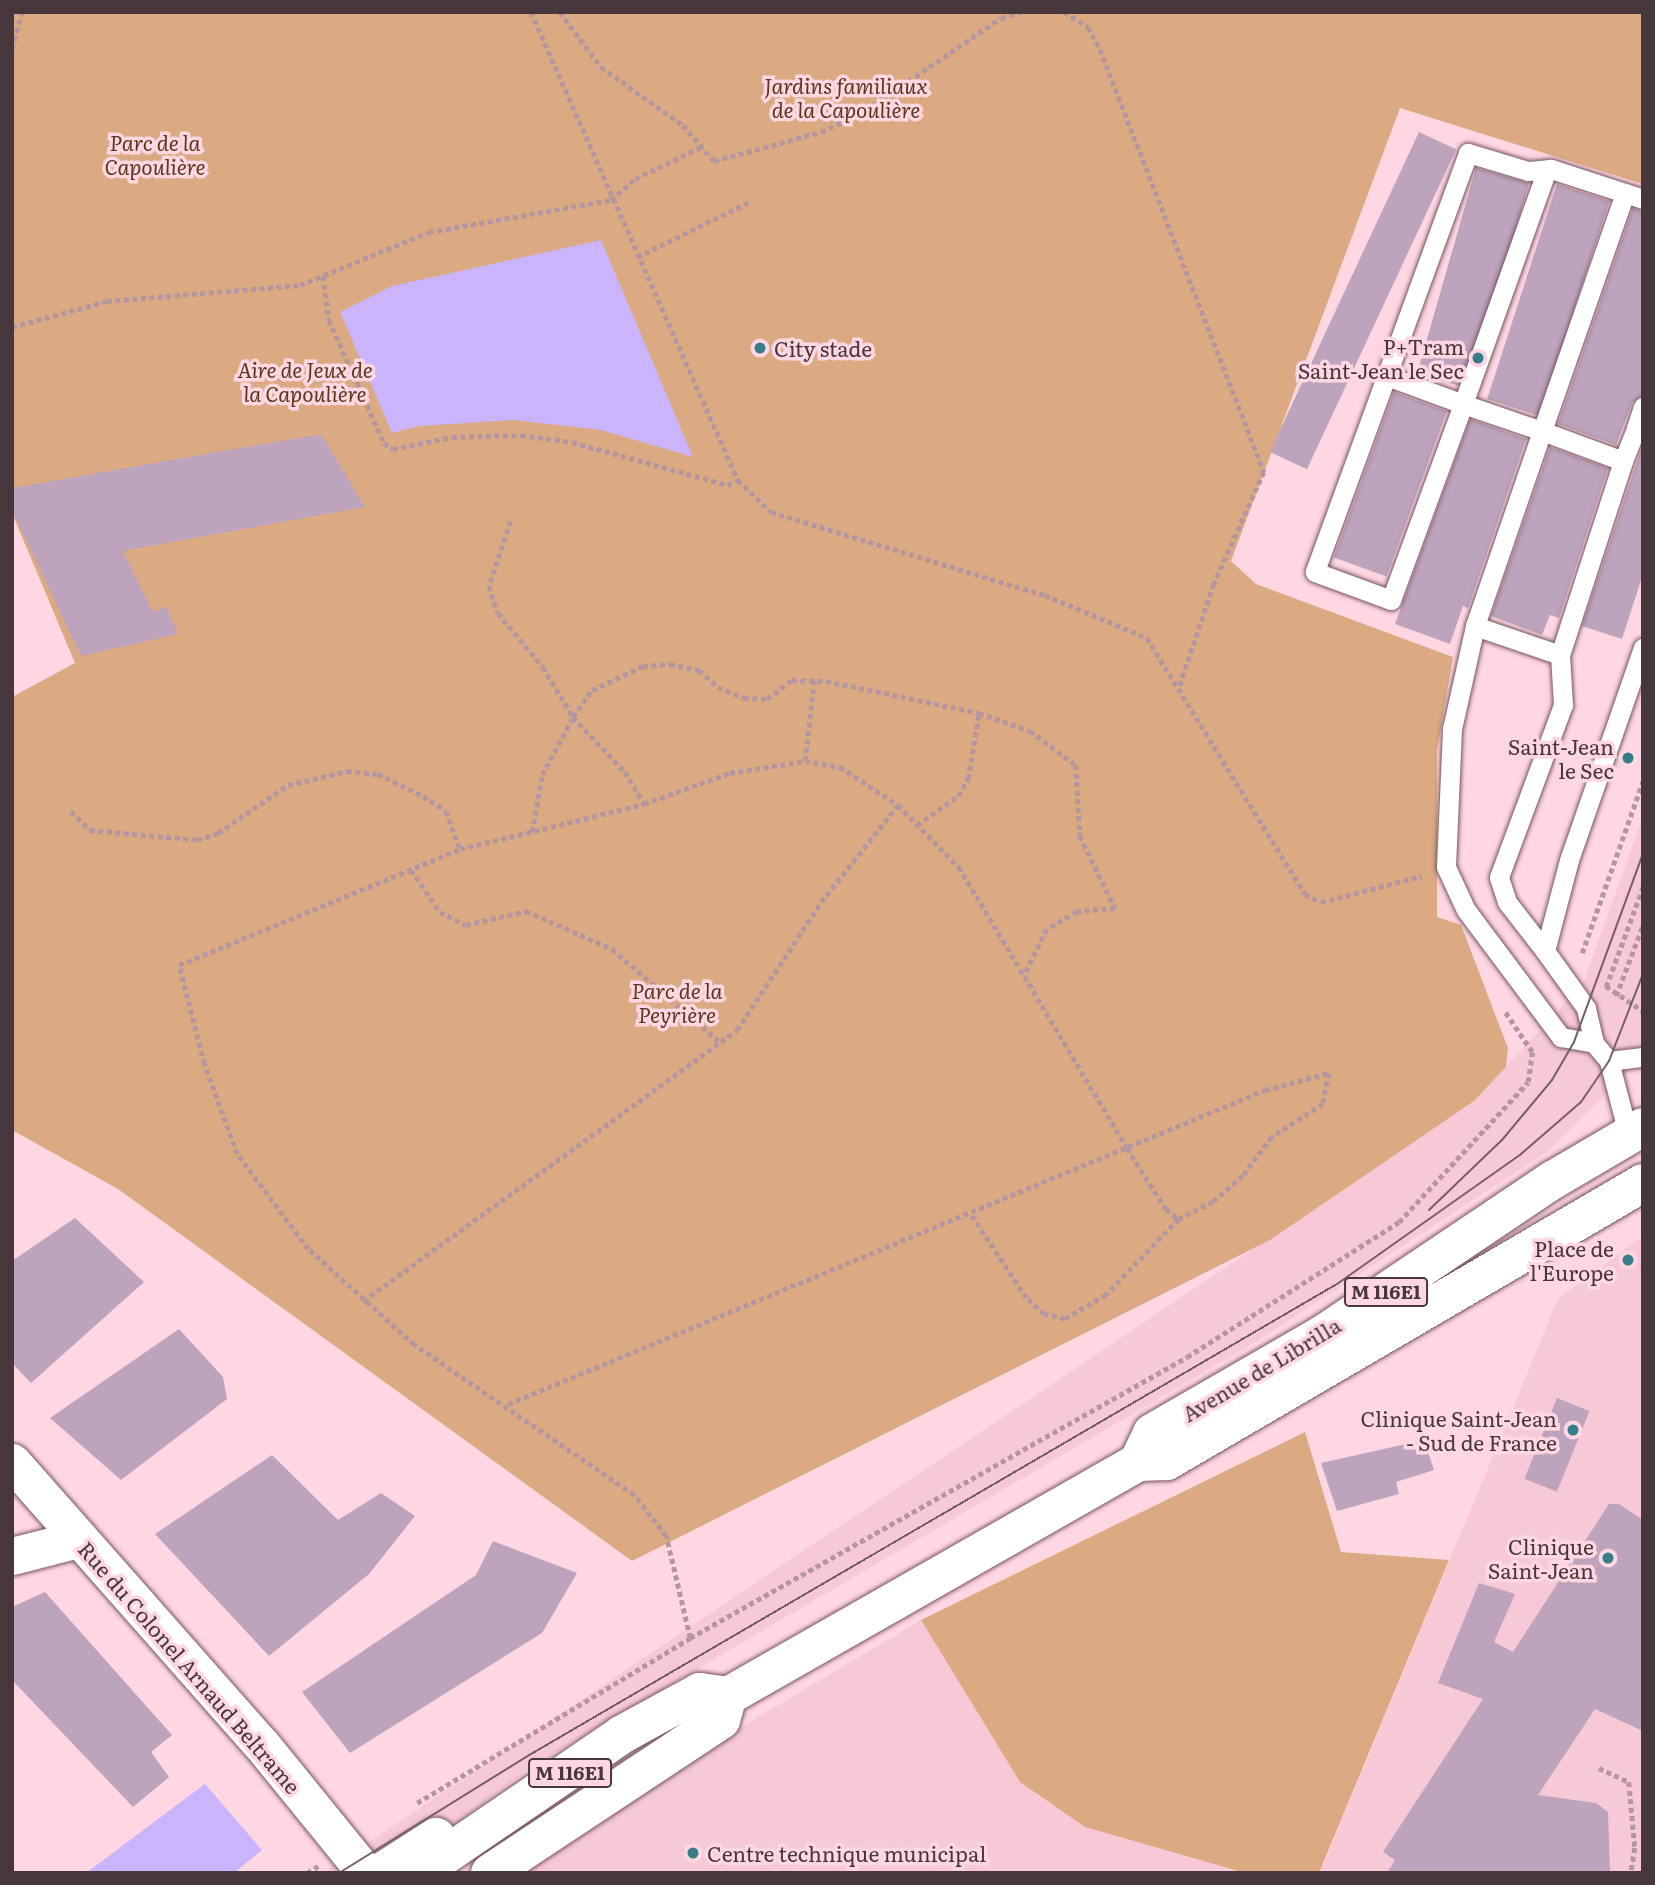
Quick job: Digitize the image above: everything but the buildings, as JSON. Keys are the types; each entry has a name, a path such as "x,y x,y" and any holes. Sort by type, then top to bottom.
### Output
{"main road":[{"path":"1635,1130 1643,1169"},
{"name":"Avenue de Librilla","path":"1138,1462 1152,1433 1322,1335 1635,1130"},
{"name":"Avenue de Librilla","path":"728,1696 1138,1462 1167,1461 1643,1182"},
{"name":"M 116E1","path":"419,1873 569,1774 621,1735 699,1692 728,1696 721,1720 490,1873"},
{"name":"M 116E1","path":"447,1873 582,1782 621,1735"},
{"name":"M 116E1","path":"380,1873 518,1785 569,1774"}],"street":[{"name":"Rue du Colonel Arnaud Beltrame","path":"12,1462 261,1744 355,1861"},
{"path":"12,1556 78,1539"}],"lane":[{"path":"1547,170 1391,600 1315,572 1468,153 1528,171 1547,170 1634,196 1542,431 1475,626 1452,729 1446,867 1466,910 1561,1037 1594,1042"},
{"path":"1387,376 1623,461"},
{"path":"1635,1130 1609,1061 1594,1042 1586,1008 1507,902 1499,877 1563,705 1560,655 1623,461 1639,430 1643,407"},
{"path":"1475,626 1560,655"},
{"path":"1545,951 1569,860 1643,648"},
{"path":"1609,1061 1643,1056"}],"path":[{"path":"12,49 22,12"},
{"path":"531,12 602,166 611,200 738,480 771,512 959,567 1127,627 1147,638 1305,894 1321,902 1446,867"},
{"path":"560,12 601,67 703,146 714,161 821,132 866,110 1000,18 1021,12"},
{"path":"1064,12 1088,27 1100,50 1264,472 1214,584 1179,688"},
{"path":"12,327 107,302 240,293 323,276 429,232 611,200 635,179 703,146"},
{"path":"638,257 751,201"},
{"path":"323,276 329,320 384,443 393,449 452,437 522,435 572,442 727,485 738,480"},
{"path":"511,521 489,586 498,613 543,667 573,717 625,772 644,804"},
{"path":"532,832 542,775 573,717 592,690 643,666 670,664 698,670 718,687 744,698 767,699 792,680 814,681 979,713 1030,731 1076,765 1080,836 1115,908 1077,912 1047,929 1024,976"},
{"path":"805,761 814,681"},
{"path":"918,825 958,796 968,779 979,713"},
{"path":"690,1638 666,1536 634,1495 507,1405 414,1345 307,1249 237,1154 204,1064 179,965 460,849 644,804 730,773 805,761 840,767 898,805 959,867 1126,1148 1166,1209 1179,1219"},
{"path":"71,811 90,830 125,838 197,840 218,833 288,785 347,771 378,774 446,811 460,849"},
{"path":"1586,958 1580,950 1643,781"},
{"path":"363,1301 737,1030 821,902 898,805"},
{"path":"411,870 440,912 466,925 526,911 612,949 721,1042"},
{"path":"1606,987 1643,887"},
{"path":"1616,996 1643,925"},
{"path":"1598,976 1616,996 1643,1011"},
{"path":"412,1806 690,1638 1187,1357 1399,1222 1528,1082 1532,1052 1505,1012"},
{"path":"507,1405 1265,1090 1329,1073 1323,1104 1272,1137 1243,1176 1213,1202 1179,1219 1106,1295 1065,1319 1044,1314 1026,1298 970,1213"},
{"path":"1599,1768 1629,1782 1635,1848 1631,1873"},
{"path":"307,1873 355,1861"}],"shaded area":[{"path":"601,240 693,457 601,430 513,420 419,426 392,433 340,312 392,286"},
{"path":"1643,817 1643,1057 1548,1151 1262,1338 535,1764 389,1873 323,1873 1474,1101 1583,984"},
{"name":"Clinique Saint-Jean - Sud de France","path":"1643,1236 1643,1873 1320,1873 1558,1299"},
{"path":"921,1620 1020,1782 1085,1827 1245,1873 518,1873 703,1750"},
{"path":"205,1784 262,1850 234,1873 86,1873"}],"green space":[{"path":"12,12 1643,12 1643,184 1400,108 1231,561 1256,584 1453,657 1437,751 1437,917 1461,925 1508,1048 1506,1067 1474,1101 1270,1240 632,1561 118,1189 12,1130 12,697 75,663 12,513"},
{"path":"1305,1432 1341,1552 1449,1560 1319,1873 1245,1873 1085,1827 1020,1782 921,1620"}],"tram line":[{"path":"1429,1210 1502,1140 1552,1080 1574,1042 1643,853"},
{"path":"339,1873 531,1754 1337,1284 1521,1154 1581,1102 1609,1061 1643,974"}],"place":[{"name":"City stade","path":"760,348"},
{"name":"P+Tram Saint-Jean le Sec","path":"1478,358"},
{"name":"Saint-Jean le Sec","path":"1628,758"},
{"name":"Place de l'Europe","path":"1628,1260"},
{"name":"Clinique Saint-Jean - Sud de France","path":"1573,1430"},
{"name":"Clinique Saint-Jean","path":"1608,1558"},
{"name":"Centre technique municipal","path":"693,1853"}],"park label":[{"name":"Jardins familiaux de la Capoulière","path":"846,97"},
{"name":"Parc de la Capoulière","path":"155,154"},
{"name":"Aire de Jeux de la Capoulière","path":"305,381"},
{"name":"Parc de la Peyrière","path":"677,1002"}]}
